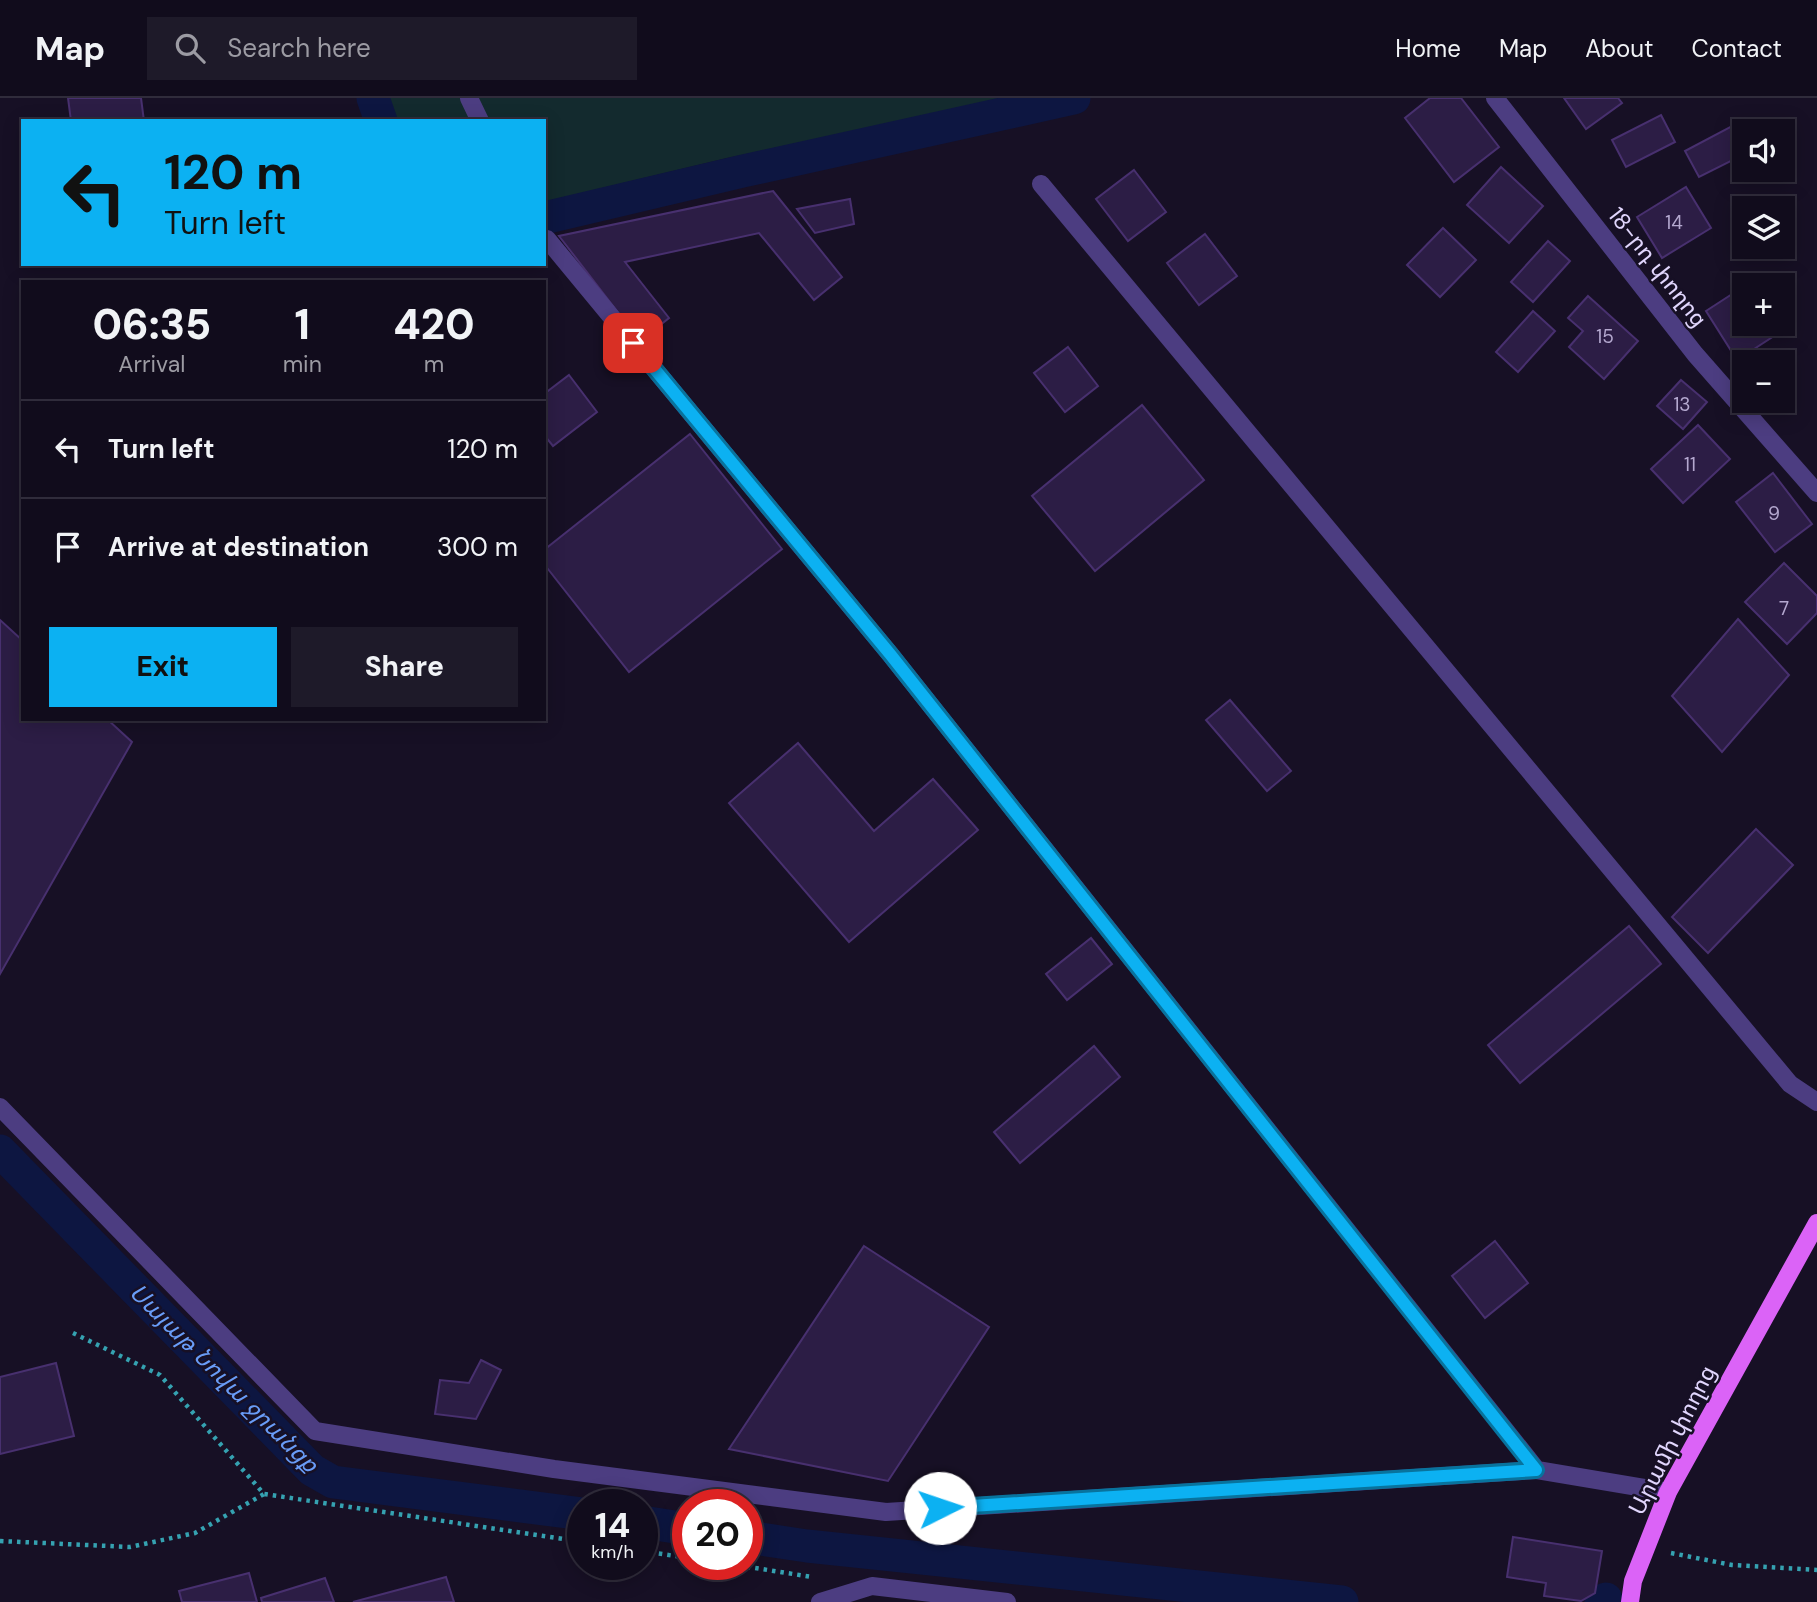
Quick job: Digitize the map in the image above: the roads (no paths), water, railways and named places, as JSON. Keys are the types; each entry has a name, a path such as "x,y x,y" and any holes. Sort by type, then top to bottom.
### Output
{"main road":[{"name":"Արամի փողոց","path":"1630,1602 1633,1581 1668,1492 1817,1223"}],"street":[{"path":"469,98 479,119"},
{"name":"18-րդ փողոց","path":"1495,98 1695,354 1817,494"},
{"path":"1041,184 1790,1084 1817,1102"},
{"path":"547,239 890,654 1536,1470"},
{"path":"0,1107 315,1431 554,1469 886,1512 1536,1470 1668,1492"},
{"path":"820,1602 872,1586 1007,1602"}],"waterway":[{"path":"373,98 380,119"},
{"path":"546,218 1074,98"},
{"name":"Սայաթ Նովա ջրանցք","path":"0,1151 312,1470 333,1482 567,1512"},
{"name":"Սայաթ Նովա ջրանցք","path":"658,1524 672,1527"},
{"name":"Սայաթ Նովա ջրանցք","path":"763,1539 1342,1602"},
{"name":"Սայաթ Նովա ջրանցք","path":"1601,1602 1606,1599"}]}
